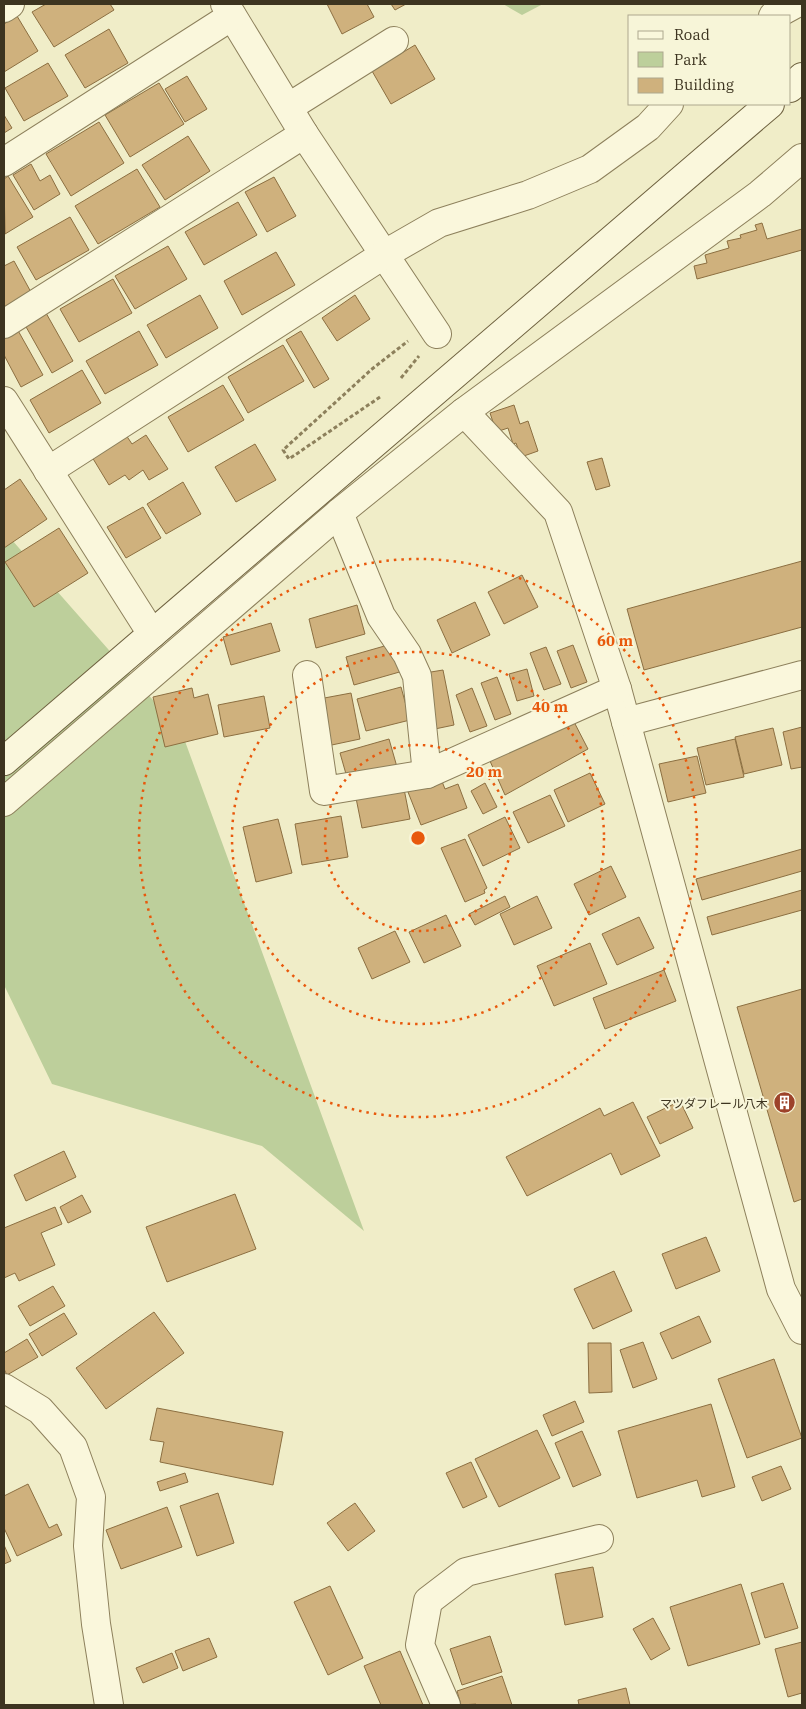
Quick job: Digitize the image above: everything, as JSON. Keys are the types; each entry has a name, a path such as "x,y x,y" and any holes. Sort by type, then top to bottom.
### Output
{"street":[{"path":"4,8 10,4"},
{"path":"775,15 795,4"},
{"path":"4,162 229,10 304,134 433,329"},
{"path":"289,108 394,41"},
{"path":"791,87 802,77"},
{"path":"48,471 385,254 439,223 528,195 590,169 648,126 668,105"},
{"path":"4,761 410,412 758,108"},
{"path":"4,324 304,134"},
{"path":"4,802 339,513 464,412 760,194 802,158"},
{"path":"4,401 152,634"},
{"path":"464,412 558,512 626,722 781,1290 802,1330"},
{"path":"339,513 381,616 407,654 417,676 427,774"},
{"path":"626,722 802,675"},
{"path":"306,676 324,791 427,774 616,689"},
{"path":"4,1388 40,1410 73,1447 91,1496 88,1546 96,1624 109,1705"},
{"path":"446,1705 420,1645 428,1601 466,1572 599,1539"}],"path":[{"path":"433,329 392,390 370,402 289,459 284,450 372,369 433,329"},
{"path":"392,390 410,412"}],"green space":[{"path":"503,4 543,4 522,15"},
{"path":"4,531 182,733 364,1231 262,1146 52,1084 4,985"}],"building":[{"path":"46,4 110,4 114,10 54,47 32,12"},
{"path":"327,4 367,4 374,17 342,34"},
{"path":"391,4 406,4 395,10"},
{"path":"17,16 38,51 4,72 4,24"},
{"path":"109,29 128,63 85,88 65,55"},
{"path":"415,45 435,79 391,104 372,71"},
{"path":"48,63 68,96 24,121 5,88"},
{"path":"187,76 207,109 185,122 165,89"},
{"path":"159,83 184,124 130,157 105,115"},
{"path":"4,115 12,128 4,133"},
{"path":"99,122 124,163 71,196 46,154"},
{"path":"188,136 210,171 165,200 142,165"},
{"path":"31,164 40,181 50,175 60,194 34,210 13,175"},
{"path":"137,169 160,207 98,244 75,206"},
{"path":"8,176 33,217 5,234 4,179"},
{"path":"274,177 296,216 267,232 245,192"},
{"path":"238,202 257,235 204,265 185,232"},
{"path":"70,217 89,250 36,280 17,247"},
{"path":"762,223 767,239 802,229 802,250 697,279 694,266 707,263 705,255 729,248 727,241 741,238 740,235 757,230 755,225"},
{"path":"168,246 187,279 135,309 115,276"},
{"path":"276,252 295,285 242,315 224,281"},
{"path":"14,261 32,294 4,310 4,266"},
{"path":"113,279 132,313 79,342 60,309"},
{"path":"200,295 218,328 166,358 147,325"},
{"path":"355,295 370,319 337,341 322,318"},
{"path":"46,313 73,361 52,373 25,325"},
{"path":"16,327 43,375 21,387 4,355 4,334"},
{"path":"139,331 158,365 105,394 86,361"},
{"path":"301,331 329,379 314,388 286,340"},
{"path":"283,345 304,381 248,413 228,377"},
{"path":"82,370 101,403 49,433 30,400"},
{"path":"223,385 244,420 188,452 168,417"},
{"path":"514,405 520,424 528,421 538,451 521,457 516,443 513,444 508,428 499,431 498,428 495,428 490,413"},
{"path":"126,435 132,444 146,435 168,469 149,480 143,470 129,480 125,475 109,485 92,457"},
{"path":"255,444 276,480 236,502 215,467"},
{"path":"602,458 610,486 596,490 587,462"},
{"path":"20,479 47,519 4,548 4,490"},
{"path":"183,482 201,514 166,534 147,504"},
{"path":"143,507 161,538 126,558 107,527"},
{"path":"59,528 88,573 34,607 5,562"},
{"path":"802,561 802,627 644,670 627,609"},
{"path":"522,575 538,607 504,624 488,592"},
{"path":"475,602 490,635 452,653 437,620"},
{"path":"357,605 365,634 316,648 309,619"},
{"path":"271,623 280,651 231,665 223,637"},
{"path":"395,643 403,671 354,685 346,657"},
{"path":"573,645 587,682 571,688 557,651"},
{"path":"546,647 561,684 544,690 530,653"},
{"path":"527,669 534,696 517,701 509,674"},
{"path":"443,670 454,725 430,730 419,674"},
{"path":"497,677 511,714 495,720 481,683"},
{"path":"401,687 410,720 366,731 357,699"},
{"path":"192,688 194,698 208,694 218,734 165,747 153,697"},
{"path":"472,688 487,726 470,732 456,695"},
{"path":"351,693 360,739 327,746 319,699"},
{"path":"264,696 270,728 224,737 218,705"},
{"path":"572,718 588,749 505,795 490,761"},
{"path":"802,727 802,767 791,769 783,732"},
{"path":"773,728 782,765 744,774 735,737"},
{"path":"389,739 397,767 348,781 340,753"},
{"path":"735,739 744,777 706,785 697,748"},
{"path":"697,756 706,793 668,802 659,764"},
{"path":"590,773 605,804 568,822 554,790"},
{"path":"441,779 445,789 458,784 467,808 421,825 408,792"},
{"path":"485,783 497,807 483,814 471,791"},
{"path":"403,784 410,819 362,828 355,793"},
{"path":"550,795 565,826 528,843 513,812"},
{"path":"341,816 348,857 302,865 295,824"},
{"path":"505,817 520,848 483,866 468,835"},
{"path":"278,819 292,873 256,882 243,827"},
{"path":"465,839 487,888 484,890 485,893 465,902 441,848"},
{"path":"802,849 802,871 702,900 696,879"},
{"path":"611,866 626,897 589,915 574,884"},
{"path":"802,890 802,910 712,935 707,917"},
{"path":"505,896 510,907 475,925 469,914"},
{"path":"537,896 552,928 514,945 500,914"},
{"path":"446,915 461,946 424,963 409,932"},
{"path":"639,917 654,948 617,965 602,934"},
{"path":"395,931 410,962 372,979 358,948"},
{"path":"590,943 607,984 554,1006 537,966"},
{"path":"664,970 676,1001 605,1029 593,998"},
{"name":"マツダフレール八木","path":"802,989 802,1199 794,1202 737,1007"},
{"path":"680,1101 693,1128 660,1144 647,1117"},
{"path":"633,1102 660,1156 621,1175 611,1153 527,1196 506,1157 600,1108 604,1116"},
{"path":"64,1151 76,1177 26,1201 14,1175"},
{"path":"235,1194 256,1249 167,1282 146,1227"},
{"path":"82,1195 91,1212 68,1223 60,1207"},
{"path":"55,1207 62,1224 41,1233 55,1265 19,1281 15,1273 4,1278 4,1228"},
{"path":"706,1237 720,1271 676,1289 662,1254"},
{"path":"614,1271 632,1311 593,1329 574,1289"},
{"path":"53,1286 65,1306 30,1326 18,1306"},
{"path":"154,1312 184,1353 106,1409 76,1368"},
{"path":"64,1313 77,1334 42,1356 29,1334"},
{"path":"699,1316 711,1342 672,1359 660,1333"},
{"path":"27,1339 38,1357 7,1375 4,1369 4,1353"},
{"path":"643,1342 657,1379 633,1388 620,1350"},
{"path":"588,1343 611,1343 612,1392 589,1393"},
{"path":"774,1359 802,1438 747,1458 718,1379"},
{"path":"575,1401 584,1422 552,1436 543,1415"},
{"path":"711,1404 735,1487 702,1497 697,1480 637,1498 618,1431"},
{"path":"157,1408 283,1432 273,1485 160,1462 164,1442 150,1440"},
{"path":"537,1430 560,1478 499,1507 475,1459"},
{"path":"582,1431 601,1475 573,1487 555,1443"},
{"path":"471,1462 487,1497 463,1508 446,1473"},
{"path":"781,1466 791,1489 762,1501 752,1477"},
{"path":"185,1473 188,1482 160,1491 157,1482"},
{"path":"28,1484 49,1528 57,1524 62,1535 17,1556 4,1528 4,1496"},
{"path":"218,1493 234,1543 197,1556 180,1506"},
{"path":"355,1503 375,1531 348,1551 327,1523"},
{"path":"167,1507 182,1547 121,1569 106,1530"},
{"path":"4,1545 11,1561 4,1564"},
{"path":"593,1567 603,1617 565,1625 555,1574"},
{"path":"783,1583 798,1628 765,1638 751,1593"},
{"path":"741,1584 760,1644 688,1666 670,1607"},
{"path":"330,1586 363,1658 328,1675 294,1602"},
{"path":"653,1618 670,1649 651,1660 633,1629"},
{"path":"490,1636 502,1672 462,1685 450,1649"},
{"path":"209,1638 217,1657 183,1671 175,1651"},
{"path":"802,1642 802,1693 788,1697 775,1649"},
{"path":"400,1651 423,1705 381,1705 364,1666"},
{"path":"172,1653 178,1668 143,1683 136,1668"},
{"path":"502,1676 512,1705 461,1705 457,1691"},
{"path":"626,1688 630,1705 579,1705 578,1700"}],"place":[{"name":"マツダフレール八木","path":"784,1103"}]}
